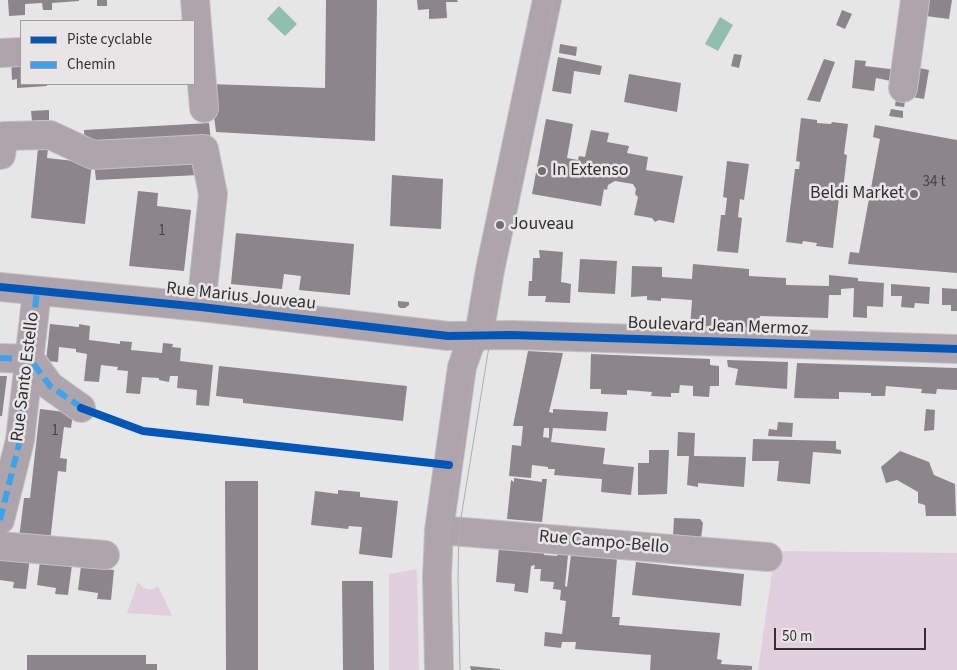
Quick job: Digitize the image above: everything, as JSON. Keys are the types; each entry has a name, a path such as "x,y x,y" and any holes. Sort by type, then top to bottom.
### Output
{"street":[{"path":"195,0 196,43 204,108"},
{"path":"439,670 437,577 440,530 462,367 470,344 478,335 547,0"},
{"path":"903,88 915,0"},
{"path":"0,54 20,52"},
{"path":"0,160 4,136 50,135 93,155 204,149 213,194 201,308"},
{"name":"Rue Marius Jouveau","path":"0,287 448,336 478,335"},
{"name":"Rue Santo Estello","path":"0,520 20,440 37,291"},
{"name":"Boulevard Jean Mermoz","path":"478,335 957,349"},
{"path":"0,358 30,359 50,386 81,408"},
{"name":"Rue Campo-Bello","path":"440,530 768,557"},
{"path":"0,546 106,555"}],"shaded area":[{"path":"279,6 297,24 285,36 267,19"},
{"path":"720,17 733,25 718,51 705,44"},
{"path":"775,551 957,553 957,670 758,670"},
{"path":"417,569 419,670 389,670 389,574"},
{"path":"138,582 147,589 158,586 172,616 127,613"}],"building":[{"path":"8,0 79,1 52,3 52,10 43,10 42,3 25,4 25,15 9,16"},
{"path":"97,0 107,0 107,6 97,6"},
{"path":"326,0 377,0 375,141 216,132 210,84 325,88"},
{"path":"417,0 457,0 458,2 446,2 447,18 429,19 429,9 418,10"},
{"path":"920,0 952,0 949,19 918,15"},
{"path":"842,10 852,14 845,29 836,25"},
{"path":"560,44 577,47 576,56 559,53"},
{"path":"734,54 742,55 739,68 731,66"},
{"path":"558,57 602,66 600,75 574,71 571,94 552,91"},
{"path":"11,58 20,58 20,85 47,86 17,88 17,79 12,80"},
{"path":"824,59 835,62 820,102 807,100"},
{"path":"855,60 866,61 865,66 898,70 891,81 876,78 874,91 852,88"},
{"path":"910,66 929,70 924,99 906,96 904,107 895,106 897,91"},
{"path":"629,74 681,83 677,112 624,102"},
{"path":"891,109 903,111 903,118 889,116"},
{"path":"49,110 49,120 32,121 31,111"},
{"path":"801,118 817,120 817,123 848,124 844,154 847,155 842,199 839,198 833,248 816,246 817,243 803,241 802,244 786,242 795,169 799,169 800,162 796,161"},
{"path":"546,119 573,124 567,158 578,160 579,156 585,157 591,130 609,133 607,142 629,146 627,153 648,157 646,170 683,176 674,223 659,220 655,222 652,218 634,215 638,197 635,194 636,189 633,184 615,181 608,185 607,190 604,189 601,206 532,194"},
{"path":"209,123 211,141 85,148 84,130"},
{"name":"Beldi Market","path":"875,125 957,140 957,273 848,264 850,252 859,253 880,139 873,137"},
{"path":"38,148 48,148 47,158 92,163 85,224 31,218"},
{"path":"198,158 199,175 96,180 94,162"},
{"path":"727,161 749,164 744,200 740,199 738,217 742,218 738,253 717,251 721,215 725,215 727,198 723,197"},
{"path":"392,175 443,179 441,229 390,226"},
{"path":"138,191 158,193 157,206 191,210 184,271 129,266"},
{"path":"236,233 354,244 350,295 299,290 301,276 284,274 282,289 231,284"},
{"path":"539,250 563,252 561,282 571,284 570,303 545,302 546,296 528,296 529,281 532,281 533,258 540,258"},
{"path":"580,259 617,261 615,294 578,292"},
{"path":"693,264 749,269 749,276 786,278 786,285 829,286 829,275 858,278 858,281 884,283 883,307 867,306 867,318 853,317 854,288 841,289 841,295 829,295 828,318 760,316 759,325 747,326 747,331 690,329 692,300 661,298 661,301 647,300 647,296 631,297 632,266 662,267 662,277 692,279"},
{"path":"891,284 930,287 929,304 915,303 914,308 901,307 902,296 891,296"},
{"path":"942,288 957,289 957,311 951,311 951,305 942,305"},
{"path":"398,301 409,302 409,305 405,308 400,308"},
{"path":"50,324 79,327 79,324 90,326 89,340 120,344 120,341 132,342 131,350 162,353 163,343 173,344 172,347 181,348 180,361 213,365 209,406 196,405 197,390 177,388 178,376 170,376 169,382 159,380 159,378 142,377 140,394 126,393 128,371 117,370 118,367 101,365 99,382 84,381 87,354 76,352 76,349 59,347 58,362 46,361"},
{"path":"528,351 563,353 549,412 553,413 553,409 608,412 606,431 553,428 551,442 605,448 603,464 634,467 631,495 601,492 602,479 554,475 555,469 548,469 548,467 532,465 531,478 509,476 512,445 521,446 523,426 513,426","holes":["544,428 549,428 549,438 543,437"]},
{"path":"591,354 710,359 710,365 719,366 719,386 710,386 709,397 693,396 693,386 680,385 679,393 671,393 671,397 651,396 652,392 627,390 627,395 601,394 601,389 590,389"},
{"path":"727,360 788,362 787,389 735,385 738,369 728,367"},
{"path":"797,363 957,368 957,390 937,389 936,394 921,393 922,389 886,386 885,396 871,396 871,393 839,392 839,399 794,398"},
{"path":"219,366 407,386 403,421 243,403 243,399 216,396"},
{"path":"0,376 7,376 2,416 0,416"},
{"path":"40,409 73,413 71,428 64,427 60,458 67,459 66,472 58,471 50,542 19,538 24,498 30,498"},
{"path":"926,409 935,410 934,430 924,431"},
{"path":"778,422 793,423 792,437 768,436 769,429 777,430"},
{"path":"678,432 695,433 694,456 746,457 744,487 698,483 698,487 687,485 689,456 677,456"},
{"path":"753,439 836,441 836,449 841,450 841,454 813,452 810,484 777,481 779,461 752,461"},
{"path":"649,450 669,450 667,494 638,495 638,463 649,463"},
{"path":"900,451 929,462 934,475 955,484 956,516 926,516 925,505 918,503 918,492 897,480 886,483 881,467"},
{"path":"514,478 542,482 542,479 547,479 542,522 507,519 511,480 514,482"},
{"path":"225,481 258,481 258,670 226,670"},
{"path":"338,490 360,492 360,497 398,501 392,558 359,554 362,527 349,526 348,529 311,525 315,491 338,494"},
{"path":"674,518 700,519 703,523 701,539 673,536"},
{"path":"499,547 544,552 544,555 557,556 558,553 568,555 565,586 567,587 571,555 617,559 612,617 620,617 619,625 720,633 717,659 722,660 721,664 752,666 752,670 650,670 651,655 575,649 576,642 562,642 561,648 544,646 545,632 562,634 566,601 560,600 561,590 553,589 554,582 540,581 541,569 534,569 535,565 531,566 528,593 514,591 515,584 496,582"},
{"path":"0,553 30,557 26,589 13,588 14,582 0,580"},
{"path":"40,561 72,565 68,595 55,594 56,588 37,585"},
{"path":"636,562 744,574 741,606 632,595"},
{"path":"81,566 114,570 111,600 97,599 98,593 78,590"},
{"path":"342,581 373,581 374,670 343,670"},
{"path":"27,655 146,655 146,664 157,664 157,670 27,670"},
{"path":"470,666 500,669 500,670 471,670"}],"tram line":[{"path":"460,670 459,530 501,273 554,0"},
{"path":"450,670 449,530 479,335"}],"marked path":[{"path":"0,520 20,440 37,291"},
{"path":"0,358 30,359 50,386 84,409"}],"cycle path":[{"path":"0,287 201,307 448,336 511,335 957,349"},
{"path":"81,408 143,431 449,465"}],"place":[{"name":"In Extenso","path":"542,171"},
{"name":"Beldi Market","path":"914,194"},
{"name":"Jouveau","path":"500,225"}]}
